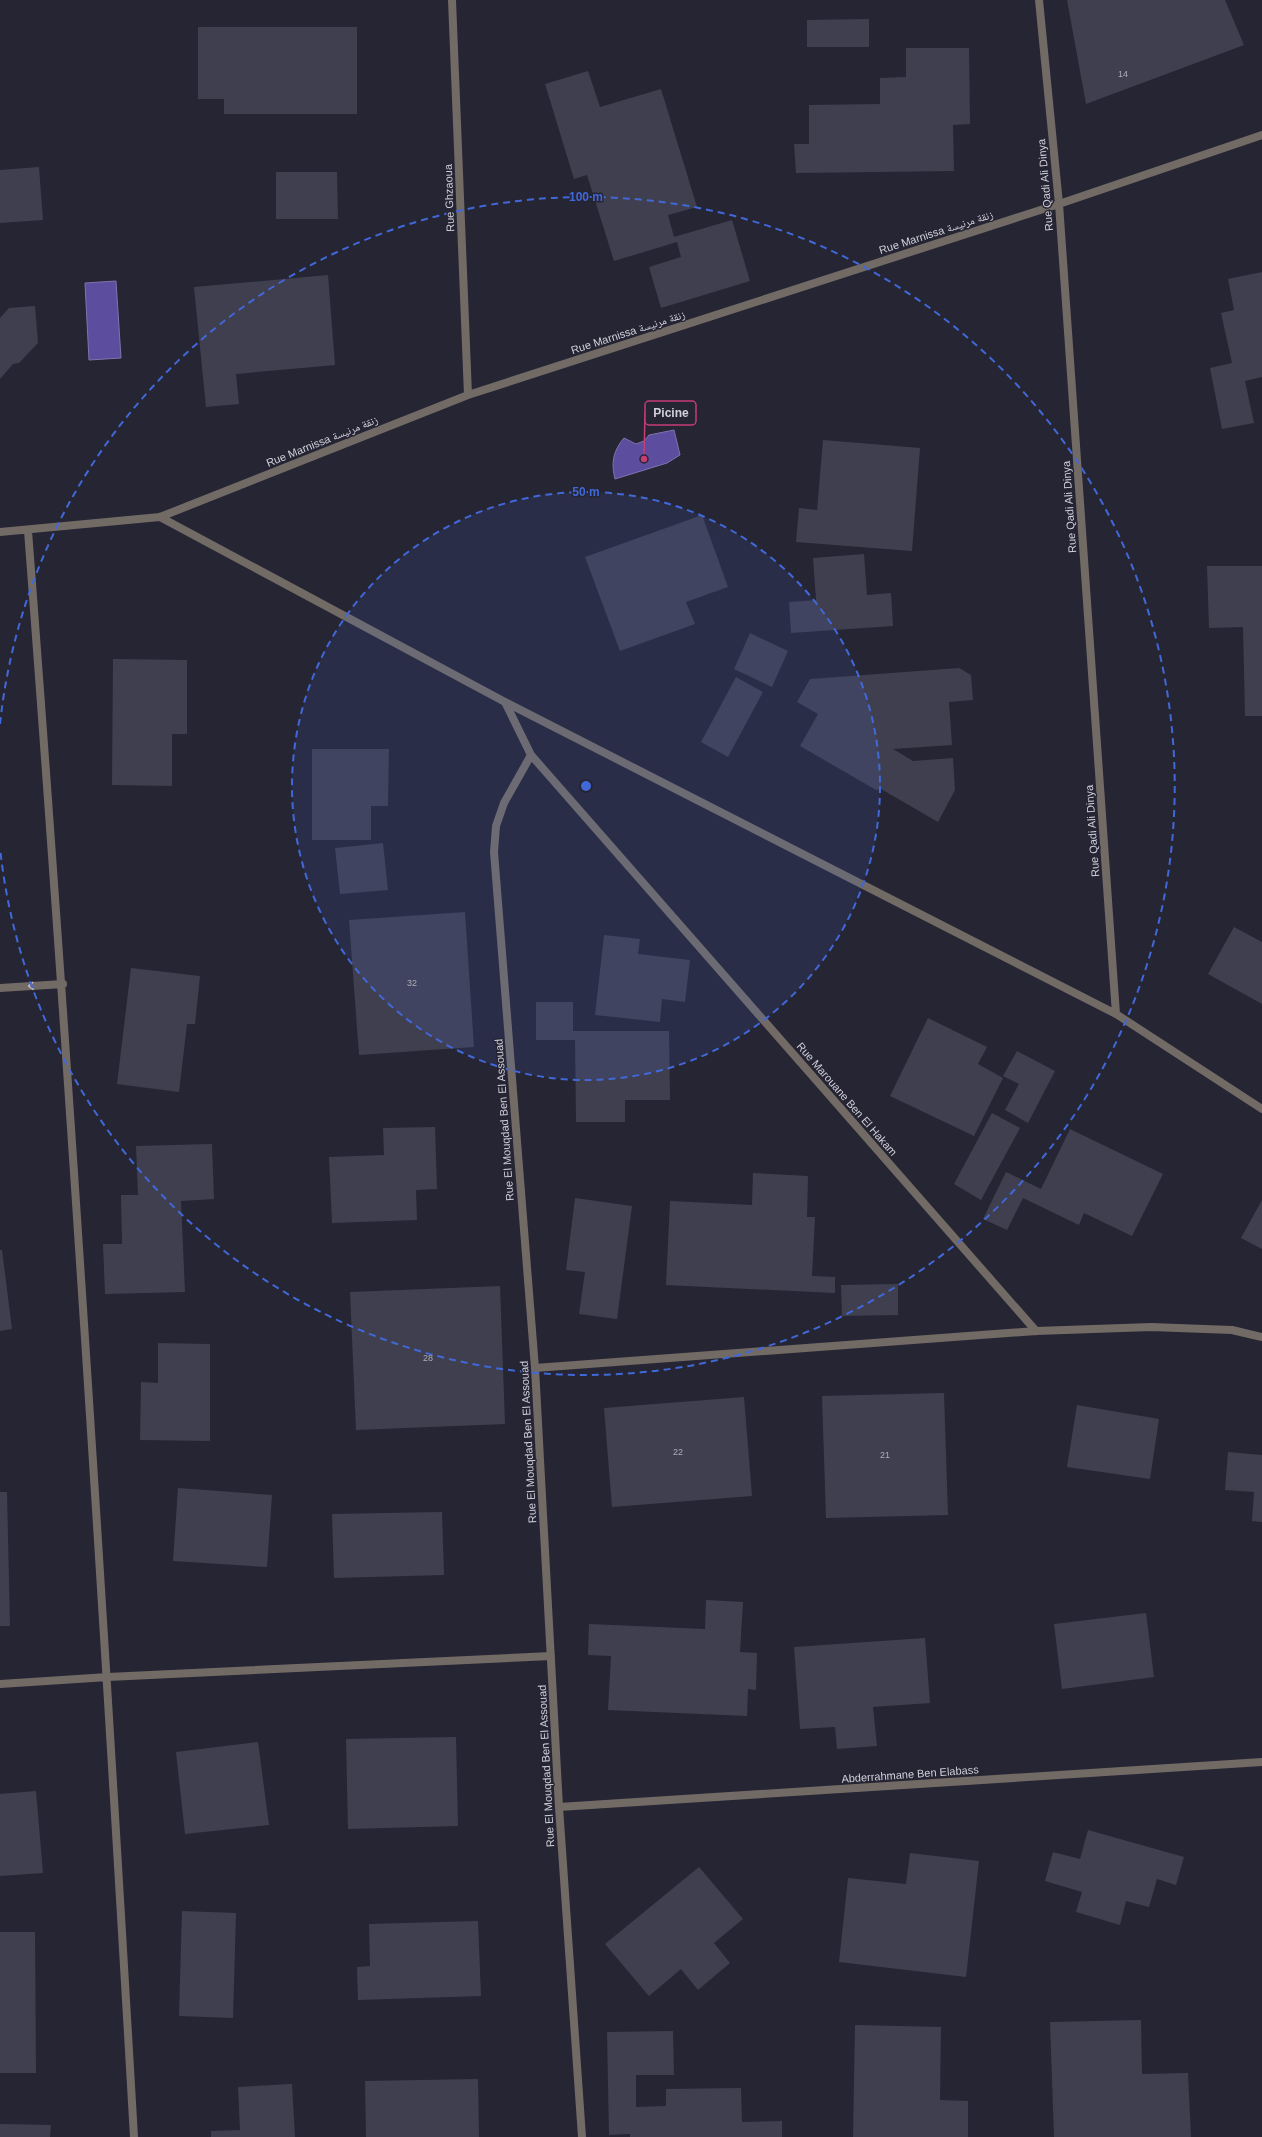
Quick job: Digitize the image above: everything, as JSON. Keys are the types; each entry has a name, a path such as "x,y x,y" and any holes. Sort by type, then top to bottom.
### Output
{"street":[{"name":"Rue Ghzaoua","path":"452,0 468,395"},
{"name":"Rue Qadi Ali Dinya","path":"1039,0 1059,204 1116,1014"},
{"name":"Rue Marnissa زنقة مرنيسة","path":"0,532 160,517 468,395 1059,204 1262,135"},
{"path":"160,517 505,702 1116,1014 1262,1109"},
{"path":"28,530 63,984 108,1677 134,2137"},
{"name":"Rue Marouane Ben El Hakam","path":"505,702 531,755 1036,1331"},
{"name":"Rue El Mouqdad Ben El Assouad","path":"531,755 504,803 496,826 494,852 535,1368 559,1807 582,2137"},
{"path":"0,988 63,984"},
{"path":"535,1368 1036,1331 1151,1327 1232,1330 1262,1337"},
{"path":"0,1684 108,1677 551,1656"},
{"name":"Abderrahmane Ben Elabass","path":"559,1807 1262,1762"}],"shaded area":[{"path":"116,281 121,358 89,360 85,283"},
{"path":"674,430 680,455 667,463 615,479 613,462 615,452 624,438 636,444 644,441 649,435"}],"building":[{"path":"1067,0 1225,0 1244,45 1086,104"},
{"path":"869,19 869,47 807,47 807,20"},
{"path":"198,27 357,27 357,114 224,114 224,99 198,99"},
{"path":"906,48 969,48 970,124 953,125 954,171 796,173 794,144 809,144 809,105 880,104 880,78 906,77"},
{"path":"588,71 600,107 661,89 697,207 668,215 674,237 732,220 750,281 661,308 649,267 681,257 677,242 614,261 587,175 574,179 545,84"},
{"path":"39,167 43,220 0,223 0,170"},
{"path":"276,172 337,172 338,219 276,219"},
{"path":"1262,272 1262,377 1245,381 1254,423 1222,429 1210,368 1232,363 1221,313 1234,310 1228,279"},
{"path":"328,275 335,365 236,374 239,404 206,407 194,287"},
{"path":"35,306 38,343 19,363 13,364 0,379 0,318 9,308"},
{"path":"823,440 920,448 912,551 796,542 799,508 817,510"},
{"path":"702,515 728,587 686,602 695,624 620,651 585,557"},
{"path":"864,554 867,595 891,593 893,626 791,633 789,602 816,600 813,558"},
{"path":"1207,566 1262,566 1262,716 1245,716 1243,627 1209,628"},
{"path":"750,633 788,651 772,687 734,669"},
{"path":"113,659 187,660 187,734 172,734 172,786 112,785"},
{"path":"959,668 971,675 973,700 949,702 952,745 893,749 913,761 953,758 955,790 938,822 881,789 876,790 800,746 818,714 797,702 810,679"},
{"path":"736,677 763,692 728,757 701,742"},
{"path":"312,749 389,749 388,806 371,806 371,840 312,840"},
{"path":"383,843 388,890 340,894 335,848"},
{"path":"465,912 474,1047 359,1055 349,920"},
{"path":"1234,927 1262,942 1262,1004 1208,974"},
{"path":"604,935 640,939 638,954 690,960 685,1002 662,999 660,1022 595,1015"},
{"path":"131,968 200,976 195,1024 187,1024 179,1092 117,1084"},
{"path":"536,1002 573,1002 573,1031 669,1031 670,1100 625,1100 625,1122 576,1122 575,1040 536,1040"},
{"path":"928,1018 987,1047 978,1064 1003,1078 974,1136 890,1096"},
{"path":"1017,1051 1055,1071 1028,1123 1005,1110 1019,1084 1003,1076"},
{"path":"992,1113 1020,1128 981,1200 954,1184"},
{"path":"435,1127 437,1189 416,1190 417,1220 332,1223 329,1157 384,1155 383,1128"},
{"path":"1070,1129 1163,1174 1132,1236 1084,1213 1079,1225 1023,1198 1007,1230 983,1219 1006,1172 1041,1189"},
{"path":"212,1144 214,1199 181,1201 185,1292 105,1294 103,1244 122,1244 121,1195 138,1195 136,1146"},
{"path":"753,1173 808,1176 807,1217 815,1217 812,1276 835,1277 835,1293 666,1285 670,1201 752,1205"},
{"path":"575,1198 632,1206 617,1319 579,1314 585,1272 566,1270"},
{"path":"1262,1200 1262,1249 1241,1238"},
{"path":"0,1250 2,1250 12,1329 0,1331"},
{"path":"898,1284 898,1315 842,1316 841,1285"},
{"path":"500,1286 505,1424 356,1430 350,1292"},
{"path":"158,1343 210,1344 210,1441 140,1440 141,1382 158,1383"},
{"path":"944,1393 948,1515 826,1518 822,1396"},
{"path":"744,1397 752,1496 612,1507 604,1408"},
{"path":"1077,1405 1159,1419 1150,1479 1067,1467"},
{"path":"1228,1452 1262,1455 1262,1522 1252,1521 1254,1492 1225,1490"},
{"path":"178,1488 272,1495 267,1567 173,1561"},
{"path":"0,1492 7,1492 10,1626 0,1626"},
{"path":"442,1512 444,1575 334,1578 332,1514"},
{"path":"706,1600 743,1602 740,1652 757,1653 756,1690 748,1689 747,1716 608,1710 611,1656 588,1655 589,1624 705,1629"},
{"path":"1146,1613 1154,1677 1062,1689 1054,1624"},
{"path":"925,1638 930,1703 873,1707 877,1746 837,1749 835,1727 800,1729 794,1647"},
{"path":"456,1737 458,1826 348,1829 346,1739"},
{"path":"258,1742 269,1825 185,1834 176,1752"},
{"path":"36,1791 43,1873 0,1876 0,1794"},
{"path":"1088,1830 1184,1857 1176,1885 1157,1879 1149,1907 1126,1901 1120,1925 1076,1912 1082,1892 1045,1881 1053,1852 1080,1859"},
{"path":"910,1853 979,1861 966,1977 839,1962 848,1878 906,1884"},
{"path":"699,1867 743,1919 714,1943 730,1963 698,1990 681,1969 649,1996 605,1944"},
{"path":"182,1911 236,1913 233,2018 179,2016"},
{"path":"478,1921 481,1996 358,2000 357,1967 370,1966 369,1924"},
{"path":"0,1932 35,1932 36,2073 0,2073"},
{"path":"1141,2020 1142,2074 1188,2073 1191,2137 1054,2137 1050,2022"},
{"path":"855,2025 941,2027 940,2100 968,2101 968,2137 853,2137"},
{"path":"673,2031 674,2075 636,2075 636,2107 666,2106 666,2089 741,2088 742,2122 782,2121 782,2137 630,2137 630,2134 609,2135 607,2032"},
{"path":"478,2079 479,2137 366,2137 365,2081"},
{"path":"292,2084 295,2137 211,2137 211,2131 240,2130 238,2087"},
{"path":"0,2124 51,2125 50,2137 0,2137"}],"place":[{"name":"Picine","path":"644,459"}]}
